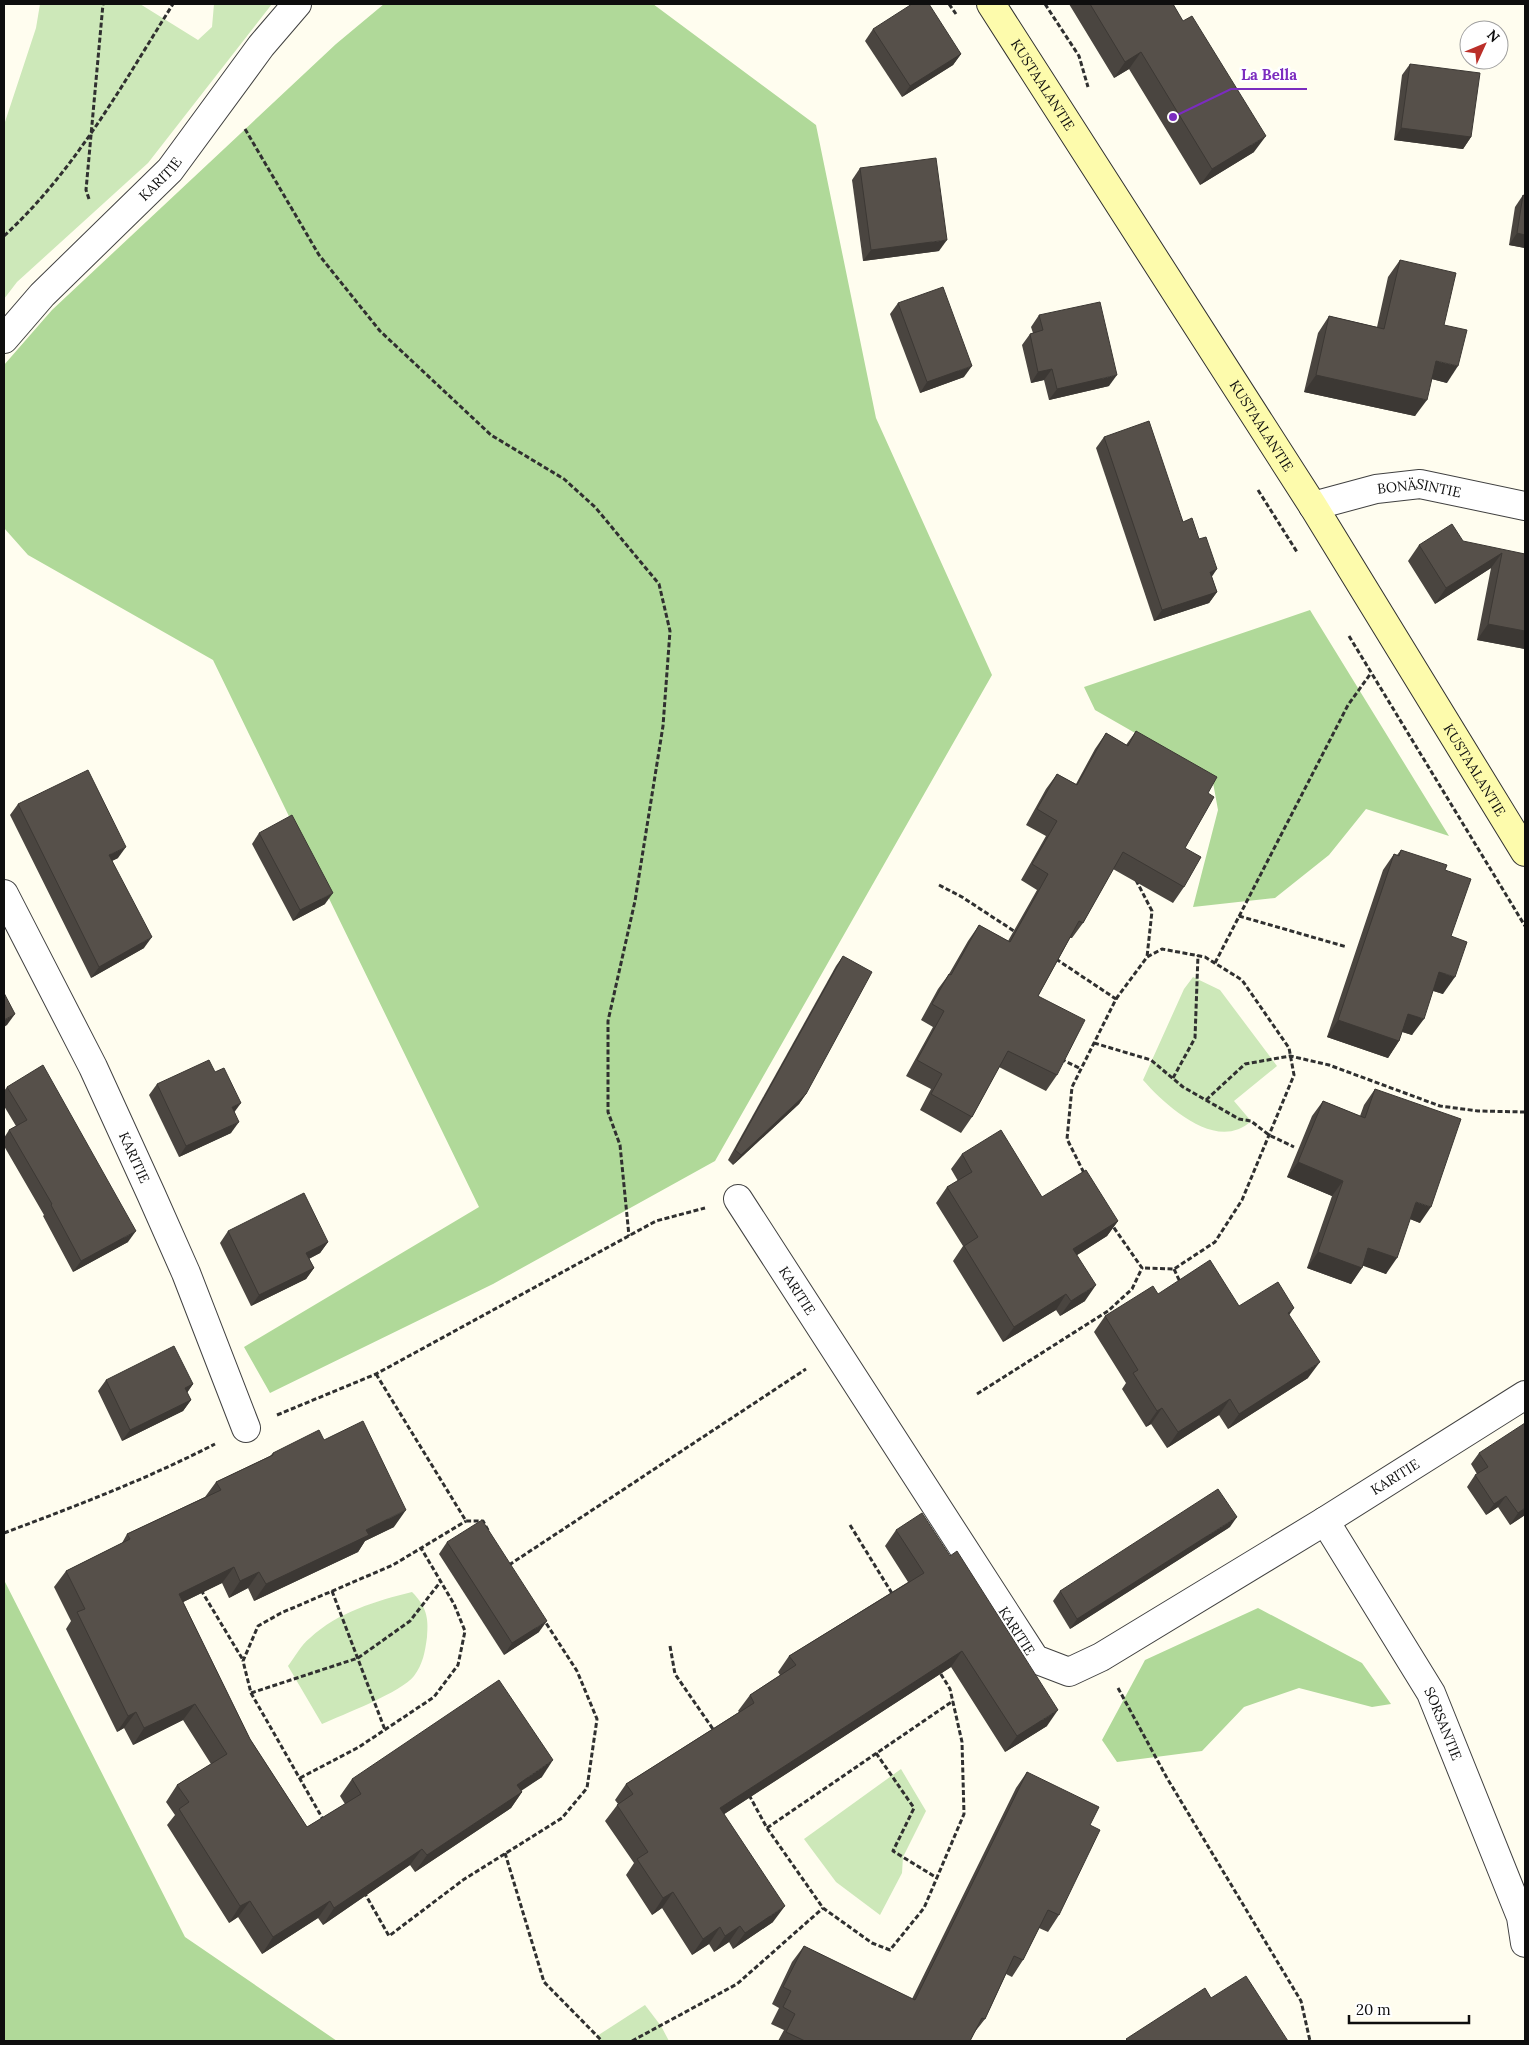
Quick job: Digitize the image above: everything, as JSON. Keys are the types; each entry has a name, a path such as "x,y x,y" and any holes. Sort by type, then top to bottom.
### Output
{"main road":[{"name":"KUSTAALANTIE","path":"991,4 1313,506 1525,852"}],"street":[{"name":"KARITIE","path":"4,339 42,295 170,170 261,46 297,4"},
{"name":"BONÄSINTIE","path":"1313,506 1376,489 1420,484 1525,506"},
{"name":"KARITIE","path":"4,894 93,1067 155,1203 186,1273 246,1428"},
{"name":"KARITIE","path":"738,1199 1035,1659 1069,1672 1101,1657 1325,1521 1525,1395"},
{"name":"SORSANTIE","path":"1325,1521 1431,1693 1521,1917 1525,1943"}],"path":[{"path":"100,238 86,190 103,4"},
{"path":"4,236 31,208 90,136 173,4"},
{"path":"949,4 960,20"},
{"path":"225,96 319,255 380,331 491,435 570,485 594,507 659,584 670,631 663,726 635,901 608,1021 608,1112 620,1145 629,1236"},
{"path":"1255,485 1301,559"},
{"path":"1348,635 1525,926"},
{"path":"1215,963 1348,705 1371,673"},
{"path":"1132,871 1152,911 1147,957"},
{"path":"939,885 962,897 1019,934"},
{"path":"1239,916 1347,946"},
{"path":"1089,1182 1067,1140 1072,1087 1116,999 1147,957 1162,949 1198,955 1242,980 1289,1048 1294,1075 1242,1200 1215,1242 1174,1268 1142,1268"},
{"path":"1173,1078 1195,1038 1198,955"},
{"path":"1051,956 1116,999"},
{"path":"1094,1043 1151,1060 1173,1078 1206,1100 1239,1119 1251,1121 1269,1135 1294,1147"},
{"path":"1206,1100 1245,1064 1290,1056 1329,1065 1440,1106 1478,1111 1525,1112"},
{"path":"1058,1057 1081,1069"},
{"path":"4,1533 80,1505 174,1465 246,1428 376,1374 656,1221 738,1199"},
{"path":"1107,1216 1142,1268"},
{"path":"977,1394 1108,1311 1132,1289 1142,1268"},
{"path":"1174,1268 1182,1285"},
{"path":"510,1565 836,1350"},
{"path":"376,1374 466,1521"},
{"path":"243,1661 258,1626 281,1613 393,1565 466,1521 483,1521 492,1536"},
{"path":"850,1525 895,1598"},
{"path":"300,1778 359,1748 434,1697 458,1665 465,1631 454,1604 420,1548"},
{"path":"505,1558 515,1573"},
{"path":"251,1693 358,1658 410,1621 441,1581"},
{"path":"196,1582 243,1661 251,1693 328,1828"},
{"path":"332,1591 385,1730"},
{"path":"361,1886 389,1936 463,1880 562,1818 587,1788 597,1719 576,1671 540,1614"},
{"path":"670,1646 675,1674 709,1721 718,1737"},
{"path":"1101,1657 1167,1778 1301,2001 1310,2041"},
{"path":"744,1787 767,1828 823,1908 872,1943 890,1950 924,1908 964,1814 962,1742 950,1689 935,1664"},
{"path":"767,1828 953,1701"},
{"path":"876,1753 914,1808 893,1850 936,1878"},
{"path":"505,1854 544,1982 602,2041"},
{"path":"632,2041 737,1984 823,1908"}],"green space":[{"path":"40,4 140,4 198,40 212,27 214,4 272,4 148,163 17,282 4,299 4,125 36,28"},
{"path":"384,4 653,4 816,125 876,418 992,675 715,1161 493,1284 270,1393 244,1347 479,1207 213,660 28,555 4,528 4,365 52,310 336,44"},
{"path":"1310,610 1449,836 1366,809 1329,855 1275,898 1193,907 1218,810 1212,777 1095,710 1084,687"},
{"path":"1193,977 1220,990 1277,1066 1234,1101 1251,1121 1238,1129 1223,1132 1208,1129 1193,1122 1178,1113 1143,1080 1184,989"},
{"path":"4,1580 185,1937 337,2041 4,2041"},
{"path":"412,1592 421,1602 426,1612 427,1624 427,1637 422,1662 414,1676 385,1696 322,1724 288,1666 307,1641 333,1621 371,1604"},
{"path":"1258,1608 1362,1663 1391,1704 1372,1707 1299,1688 1244,1707 1202,1751 1117,1762 1102,1740 1145,1660"},
{"path":"901,1769 926,1811 903,1857 902,1873 880,1915 836,1882 804,1839"},
{"path":"645,2005 661,2026 669,2041 600,2041 597,2036"}],"building":[{"path":"912,4 929,4 961,54 910,86 873,29"},
{"path":"1090,4 1173,4 1183,21 1192,16 1266,136 1212,169 1141,52 1125,62"},
{"path":"1410,64 1480,73 1471,137 1401,128"},
{"path":"936,158 947,240 871,250 860,168"},
{"path":"1523,195 1525,196 1525,235 1517,233"},
{"path":"1400,260 1456,273 1444,325 1467,330 1458,366 1436,361 1427,400 1316,375 1329,316 1384,329"},
{"path":"943,287 972,366 927,382 898,303"},
{"path":"1100,302 1117,375 1057,389 1052,369 1038,372 1030,334 1043,330 1039,315"},
{"path":"1149,421 1183,522 1192,518 1199,539 1206,537 1217,569 1210,572 1217,592 1162,610 1104,437"},
{"path":"1452,524 1463,541 1525,554 1525,631 1488,624 1502,553 1446,588 1419,545"},
{"path":"1136,731 1217,777 1208,793 1214,797 1185,848 1201,857 1184,887 1123,852 1083,923 1079,921 1038,996 1085,1020 1057,1075 1008,1051 972,1117 931,1094 942,1074 917,1060 944,1011 932,1004 949,974 951,975 979,925 1010,942 1048,874 1032,864 1057,821 1037,809 1057,774 1077,785 1106,733 1128,746"},
{"path":"88,770 126,847 109,855 152,937 99,967 18,804"},
{"path":"292,815 333,893 300,910 259,833"},
{"path":"1401,850 1447,865 1445,870 1471,879 1451,936 1467,942 1455,977 1439,972 1424,1019 1408,1014 1399,1041 1338,1020 1394,854 1399,856"},
{"path":"843,956 872,972 806,1094 741,1155 735,1150"},
{"path":"4,993 15,1014 4,1020"},
{"path":"209,1060 215,1072 224,1068 241,1103 232,1107 239,1122 186,1146 157,1084"},
{"path":"43,1065 136,1231 81,1261 52,1204 9,1130 27,1120 7,1087"},
{"path":"1375,1089 1461,1119 1431,1207 1416,1202 1397,1258 1368,1248 1362,1268 1318,1252 1343,1181 1298,1162 1323,1101 1365,1118"},
{"path":"1001,1130 1042,1197 1086,1170 1118,1221 1073,1249 1096,1285 1071,1301 1066,1294 1014,1327 964,1246 978,1237 947,1187 972,1172 962,1154"},
{"path":"304,1193 328,1242 306,1253 314,1268 259,1295 228,1231"},
{"path":"1210,1260 1239,1306 1278,1282 1294,1308 1288,1313 1320,1362 1239,1414 1230,1399 1178,1432 1162,1408 1157,1411 1133,1373 1138,1370 1105,1316 1153,1286 1158,1294"},
{"path":"174,1346 193,1384 185,1388 191,1400 130,1430 106,1380"},
{"path":"363,1421 406,1510 366,1530 369,1535 266,1584 259,1572 240,1581 234,1567 179,1594 250,1739 307,1827 361,1794 352,1779 499,1680 553,1760 517,1785 522,1792 427,1855 422,1849 334,1908 330,1901 273,1937 250,1901 240,1906 179,1809 189,1802 177,1785 227,1754 195,1704 144,1728 136,1712 128,1716 77,1612 85,1609 66,1571 130,1539 127,1534 221,1490 216,1482 273,1455 273,1453 319,1430 324,1440"},
{"path":"1525,1423 1525,1508 1518,1513 1506,1496 1494,1504 1475,1475 1488,1467 1479,1453"},
{"path":"1218,1489 1237,1517 1077,1619 1060,1591"},
{"path":"922,1513 950,1556 957,1551 1058,1710 1017,1736 962,1651 720,1808 785,1906 745,1933 740,1926 725,1936 720,1927 703,1939 673,1892 663,1898 637,1859 648,1852 617,1805 633,1794 626,1784 754,1703 750,1695 796,1665 789,1656 924,1573 896,1530"},
{"path":"482,1520 547,1621 512,1643 447,1542"},
{"path":"1027,1772 1099,1807 1090,1825 1100,1830 1059,1915 1048,1910 1023,1960 1014,1956 985,2019 982,2018 970,2041 805,2041 786,2032 795,2014 783,2007 791,1991 783,1987 804,1946 915,2000"},
{"path":"1246,1976 1288,2041 1128,2041 1126,2039 1205,1988 1211,1998"}],"place":[{"name":"La Bella","path":"1173,117"}]}
